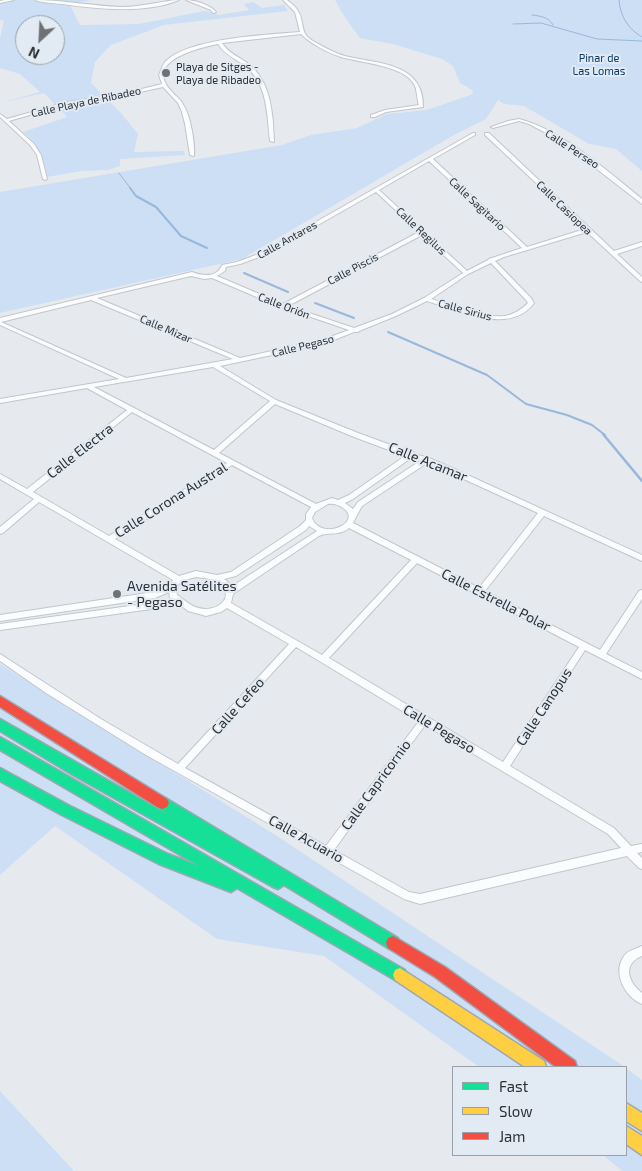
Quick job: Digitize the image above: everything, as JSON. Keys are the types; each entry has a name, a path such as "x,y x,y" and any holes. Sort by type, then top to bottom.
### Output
{"highway":[{"path":"0,700 88,758 346,913 440,972 568,1066"},
{"path":"0,724 174,825 343,918 538,1043"},
{"path":"0,742 173,844 308,919 409,980 537,1066"},
{"path":"0,774 65,810 164,859 228,884 409,980"},
{"path":"627,1112 642,1123"},
{"path":"627,1135 642,1147"}],"street":[{"path":"0,2 12,0"},
{"path":"37,0 94,8 125,9 147,7 177,0"},
{"path":"188,0 212,9 214,12"},
{"path":"285,0 296,12 302,33 310,41 328,51 400,70 417,85 421,106 385,111 373,116"},
{"path":"192,155 185,115 182,106 164,85 161,76 163,67 170,60 193,48 302,33"},
{"path":"220,43 231,57 252,69 261,80 268,103 272,141"},
{"name":"Calle Playa de Ribadeo","path":"8,120 67,104 117,96 164,85"},
{"path":"0,115 8,120 32,144 38,155 45,179"},
{"name":"Calle Perseo","path":"491,125 514,121 532,123 600,167 642,202"},
{"name":"Calle Antares","path":"214,276 220,274 224,266 263,254 491,125"},
{"name":"Calle Casiopea","path":"478,134 642,280"},
{"name":"Calle Sagitario","path":"430,159 525,248"},
{"name":"Calle Regilus","path":"376,189 466,273"},
{"name":"Calle Pegaso","path":"0,401 214,365 315,344 356,331 394,315 426,299 466,273 491,260 587,230"},
{"name":"Calle Piscis","path":"283,306 423,232"},
{"path":"613,253 642,244"},
{"name":"Calle Sirius","path":"426,299 496,318 508,318 529,307 531,303 529,300 491,260"},
{"path":"0,320 192,274 214,276"},
{"name":"Calle Orión","path":"214,276 283,306 356,331"},
{"name":"Calle Mizar","path":"91,298 241,360"},
{"path":"0,324 126,380"},
{"name":"Calle Acamar","path":"214,365 274,401 356,435 427,460 642,558"},
{"path":"87,386 315,506"},
{"path":"0,397 8,400"},
{"path":"214,453 274,401"},
{"name":"Calle Electra","path":"28,492 132,410"},
{"path":"323,531 313,526 310,520 310,512 315,506 323,502 340,502 350,497 412,454"},
{"path":"230,592 316,534 323,531 340,531 350,525 353,515 360,504 427,460"},
{"name":"Calle Corona Austral","path":"109,539 233,462"},
{"path":"0,476 178,579"},
{"path":"0,530 39,498"},
{"path":"340,502 347,506 353,515"},
{"path":"480,592 543,512"},
{"path":"217,578 233,574 303,528 310,520"},
{"name":"Calle Estrella Polar","path":"350,525 642,676"},
{"path":"323,659 417,560"},
{"path":"0,618 155,595 172,588 178,579 196,574 205,574 217,578 230,592 230,599 228,605 217,611 197,611 173,596 172,588"},
{"path":"601,655 642,593"},
{"path":"0,627 166,604 183,604"},
{"name":"Calle Pegaso","path":"228,605 323,659 611,831 642,865"},
{"path":"0,635 11,626"},
{"name":"Calle Cefeo","path":"180,768 295,643"},
{"name":"Calle Canopus","path":"504,768 584,646"},
{"name":"Calle Acuario","path":"0,656 42,687 91,717 407,896 420,899 642,848"},
{"name":"Calle Capricornio","path":"328,851 424,720"},
{"path":"642,951 633,953 628,960 624,974 626,983 642,999"}],"green space":[{"path":"0,0 92,0 74,3 71,7 80,25 139,24 204,11 219,15 249,10 244,4 253,2 262,8 284,5 288,11 164,25 111,45 95,62 91,83 121,113 138,134 134,152 184,151 185,155 120,159 120,166 108,170 81,171 47,177 45,164 40,152 33,141 23,132 67,117 44,93 0,103 40,92 20,74 0,68 0,38 4,21 0,20"},
{"name":"Pinar de Las Lomas","path":"335,0 642,0 642,171 616,149 589,144 524,106 504,104 498,100 486,119 454,135 242,259 0,313 0,192 282,145 311,135 357,128 387,114 427,110 473,94 472,90 460,83 453,66 442,59 393,44 360,38"},
{"path":"0,664 277,836 623,1066 478,1066 324,956 217,939 55,826 0,875"},
{"path":"627,1069 642,1080 642,1171 622,1171 604,1156 627,1156"},
{"path":"0,1091 74,1171 0,1171"}],"waterway":[{"path":"619,0 626,22 642,37"},
{"path":"532,15 541,16 553,25"},
{"path":"513,24 541,23 597,39 642,41"},
{"path":"119,173 131,189"},
{"path":"130,188 136,196 156,207 181,236 207,248"},
{"path":"244,273 288,292"},
{"path":"315,303 354,318"},
{"path":"388,332 487,375 526,404 567,415 592,425 605,435"},
{"path":"603,434 642,481"}],"traffic: fast":[{"path":"0,724 78,771 278,882"},
{"path":"0,743 400,975"},
{"path":"0,774 65,810 164,859 231,885"},
{"path":"162,803 393,943"}],"traffic: slow":[{"path":"400,975 536,1066"},
{"path":"627,1112 642,1123"},
{"path":"627,1135 642,1147"}],"traffic: jam":[{"path":"0,701 162,803"},
{"path":"393,943 440,972 568,1066"}],"place":[{"name":"Playa de Sitges - Playa de Ribadeo","path":"166,73"},
{"name":"Avenida Satélites - Pegaso","path":"117,594"}]}
